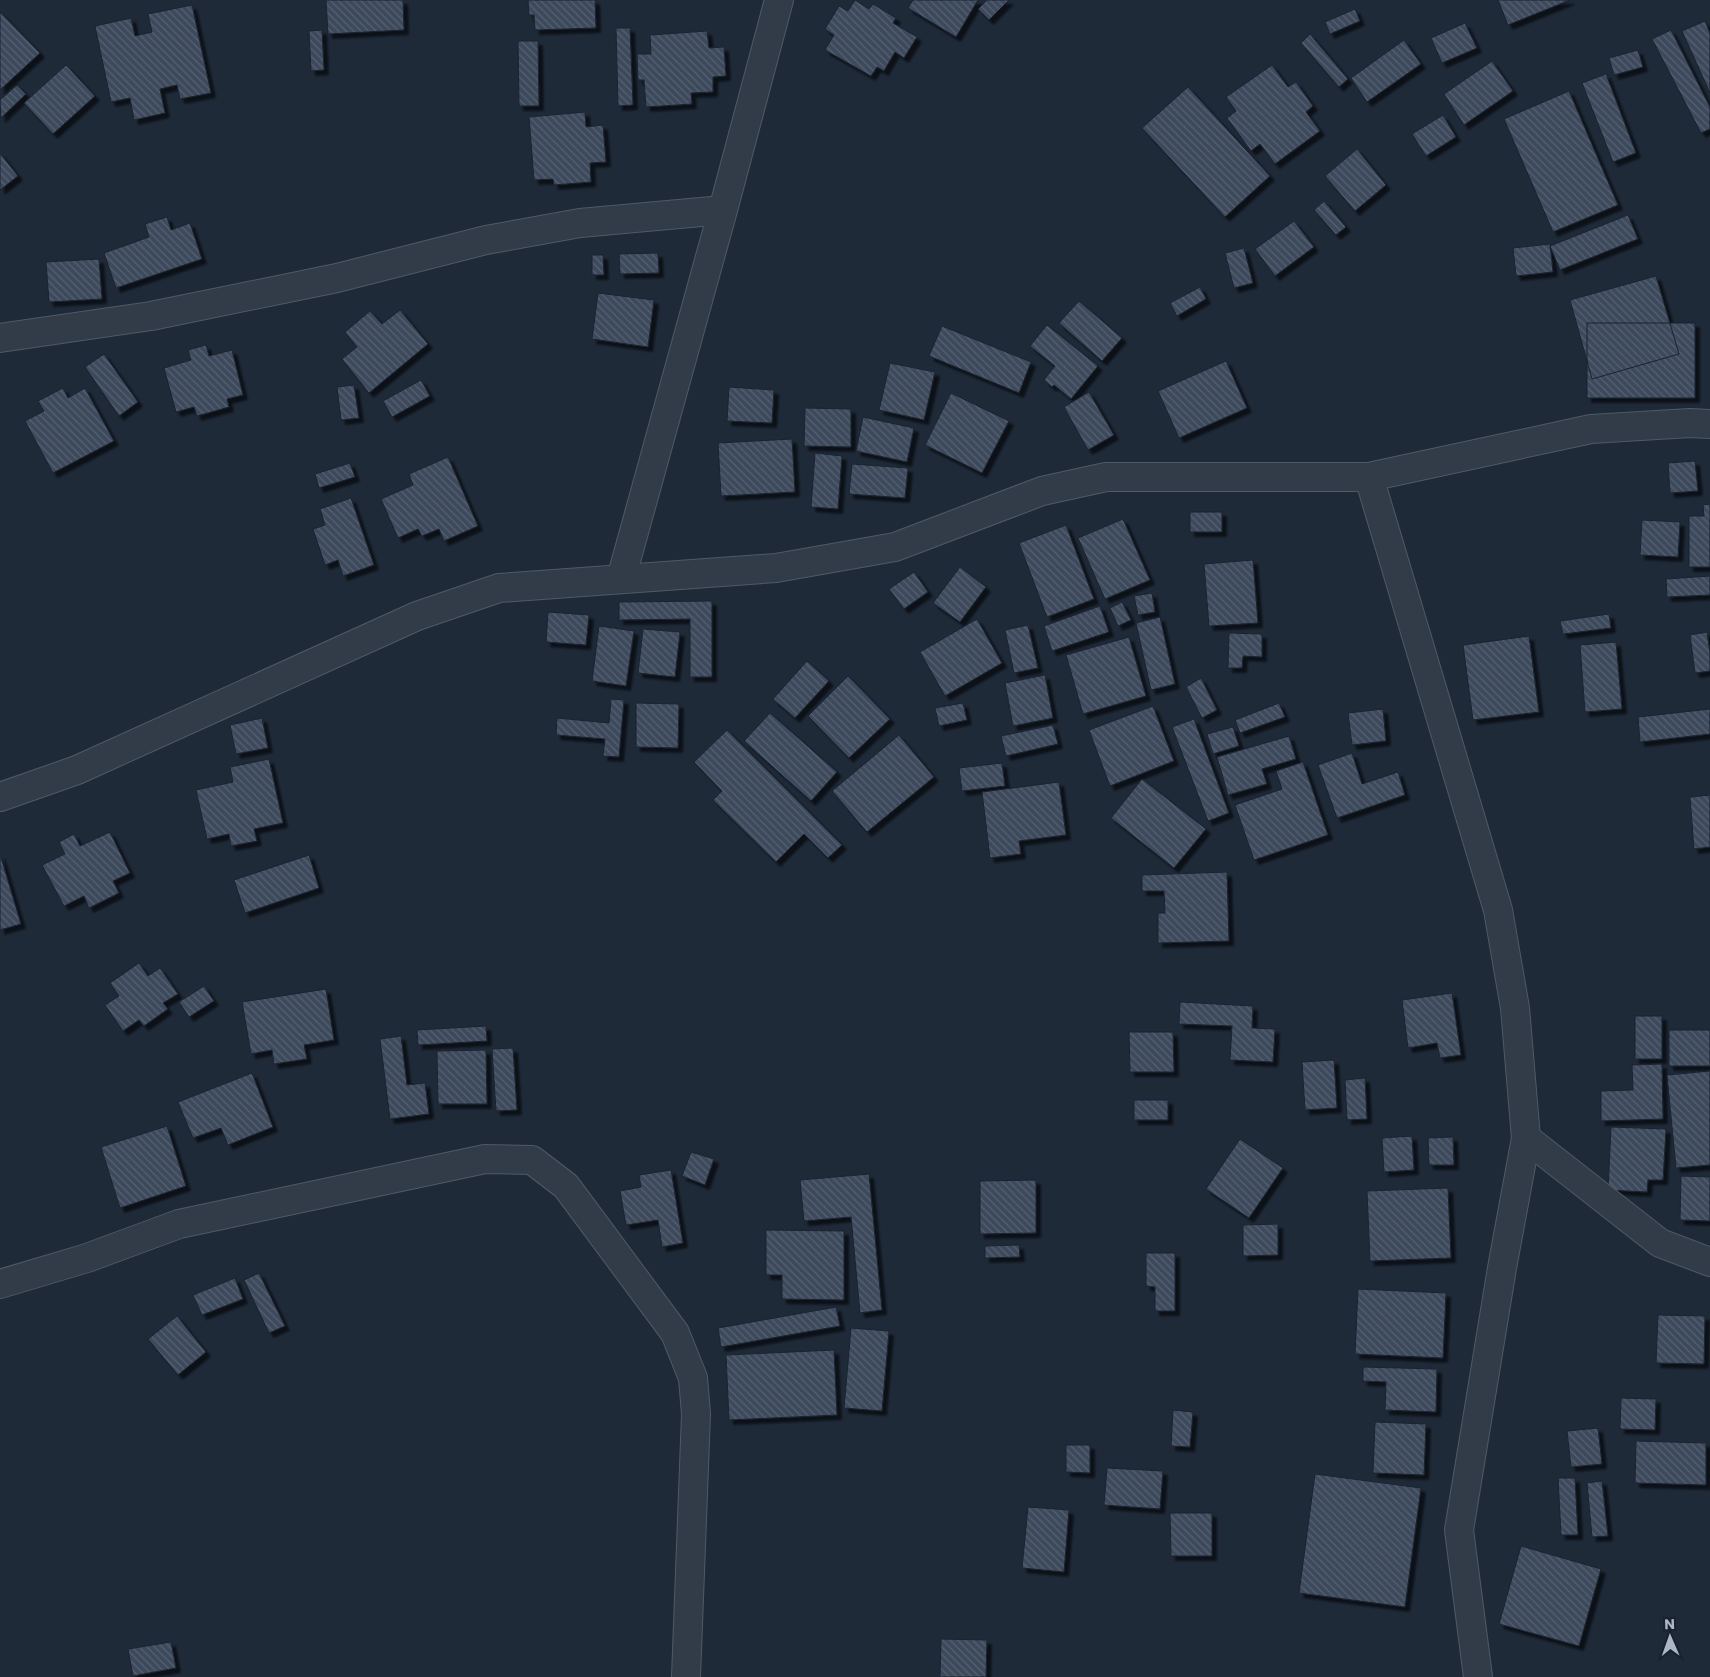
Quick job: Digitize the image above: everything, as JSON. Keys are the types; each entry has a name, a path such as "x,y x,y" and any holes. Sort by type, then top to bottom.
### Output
{"street":[{"path":"621,578 779,0"},
{"path":"0,338 151,316 337,278 486,240 580,223 723,210"},
{"path":"0,797 77,770 418,616 498,588 776,568 894,548 1042,491 1106,477 1369,477 1591,429 1710,424"},
{"path":"1369,477 1498,910 1515,1008 1526,1138 1502,1268 1460,1530 1478,1677"},
{"path":"1526,1138 1660,1243 1710,1262"},
{"path":"0,1284 87,1258 178,1224 485,1159 532,1160 566,1186 572,1194 675,1333 694,1378 696,1414 686,1677"}],"building":[{"path":"326,0 403,0 404,30 328,34"},
{"path":"528,0 595,0 596,28 535,30 534,15 529,15"},
{"path":"855,0 869,9 873,4 896,18 893,23 917,37 904,58 895,52 884,71 877,67 871,76 825,50 834,35 825,29 839,6 848,11"},
{"path":"913,0 978,0 956,37 908,8"},
{"path":"987,0 1009,0 989,20 978,9"},
{"path":"1498,0 1570,0 1508,25"},
{"path":"192,5 211,93 180,99 177,85 160,89 165,113 134,120 130,98 111,102 95,26 131,18 135,36 152,32 148,14"},
{"path":"1355,9 1360,21 1330,34 1325,22"},
{"path":"0,12 40,53 0,90"},
{"path":"1705,21 1710,33 1710,93 1682,31"},
{"path":"1465,23 1477,48 1442,63 1431,38"},
{"path":"616,28 630,28 633,105 618,106"},
{"path":"322,30 324,70 311,71 309,31"},
{"path":"1671,30 1710,107 1710,129 1701,133 1652,39"},
{"path":"707,31 709,48 724,47 726,76 713,77 713,92 691,93 692,104 646,107 644,80 638,80 637,54 651,54 650,35"},
{"path":"1310,34 1348,79 1339,87 1301,43"},
{"path":"1404,40 1421,64 1367,102 1351,78"},
{"path":"518,41 538,41 539,106 519,106"},
{"path":"1638,50 1643,67 1614,75 1609,58"},
{"path":"1492,61 1513,91 1464,125 1444,94"},
{"path":"66,65 95,96 53,134 24,103"},
{"path":"1272,65 1288,87 1296,82 1313,106 1306,112 1320,131 1275,164 1260,144 1251,151 1227,118 1236,111 1226,97"},
{"path":"1606,74 1636,153 1613,162 1582,83"},
{"path":"17,85 26,94 1,118 0,100"},
{"path":"1188,87 1270,176 1225,217 1142,128"},
{"path":"1569,91 1618,205 1553,232 1504,119"},
{"path":"585,112 586,127 603,125 606,162 590,163 591,182 554,185 553,179 534,180 529,117"},
{"path":"1443,115 1456,137 1426,156 1412,134"},
{"path":"1357,149 1386,185 1355,211 1325,176"},
{"path":"0,153 18,176 0,190"},
{"path":"1324,201 1346,227 1336,235 1314,210"},
{"path":"1628,215 1638,239 1560,270 1550,246"},
{"path":"167,217 171,230 190,223 202,259 116,288 104,253 149,237 145,224"},
{"path":"1294,221 1314,247 1275,276 1255,249"},
{"path":"1550,244 1553,272 1516,276 1513,248"},
{"path":"1244,248 1253,283 1234,288 1225,253"},
{"path":"658,253 659,273 620,274 619,254"},
{"path":"592,255 603,255 604,275 592,275"},
{"path":"99,259 102,299 49,302 46,262"},
{"path":"1656,276 1679,354 1592,379 1570,300"},
{"path":"1200,287 1206,299 1177,316 1170,303"},
{"path":"598,293 654,300 648,347 592,339"},
{"path":"1079,301 1122,338 1102,361 1059,323"},
{"path":"400,310 428,344 369,393 342,359 357,347 345,332 370,311 382,324"},
{"path":"1587,323 1695,323 1695,398 1587,398"},
{"path":"1047,325 1098,366 1071,399 1054,385 1052,387 1044,380 1055,366 1030,346"},
{"path":"942,326 1031,362 1019,393 929,356"},
{"path":"206,345 209,356 232,350 243,395 227,399 229,407 197,416 194,407 176,412 164,368 191,360 188,350"},
{"path":"104,354 138,402 119,416 85,367"},
{"path":"1226,361 1247,408 1179,438 1158,391"},
{"path":"890,363 935,372 924,420 879,410"},
{"path":"421,380 430,396 392,417 383,401"},
{"path":"354,385 359,418 341,420 337,387"},
{"path":"729,387 774,390 772,423 727,421"},
{"path":"63,388 68,398 85,388 114,441 53,473 25,421 44,411 38,401"},
{"path":"1089,392 1114,435 1088,450 1064,407"},
{"path":"951,393 1009,421 982,473 925,445"},
{"path":"805,408 851,409 851,447 804,446"},
{"path":"863,417 914,428 907,462 856,451"},
{"path":"792,439 795,492 721,496 718,443"},
{"path":"815,453 842,456 838,509 811,507"},
{"path":"448,457 478,526 444,541 439,529 422,536 418,529 398,538 381,499 413,485 409,474"},
{"path":"1695,461 1698,491 1670,493 1668,463"},
{"path":"350,463 355,477 319,488 315,474"},
{"path":"852,464 908,468 905,498 849,494"},
{"path":"351,498 374,565 343,576 338,560 325,565 313,529 325,525 320,509"},
{"path":"1710,504 1710,567 1689,567 1689,516 1704,516 1703,505"},
{"path":"1190,512 1222,512 1222,532 1190,532"},
{"path":"1123,519 1150,580 1105,599 1078,538"},
{"path":"1642,520 1680,522 1678,557 1640,555"},
{"path":"1066,525 1094,599 1047,617 1019,543"},
{"path":"1253,560 1258,623 1209,626 1204,564"},
{"path":"960,567 986,587 960,622 933,603"},
{"path":"914,572 928,592 904,609 889,589"},
{"path":"1710,576 1710,595 1667,597 1666,579"},
{"path":"1152,593 1155,612 1138,615 1134,596"},
{"path":"712,601 712,677 690,677 690,619 619,620 619,602"},
{"path":"1122,602 1131,620 1118,626 1110,608"},
{"path":"1100,606 1109,632 1052,651 1044,626"},
{"path":"548,612 589,615 586,645 546,642"},
{"path":"1609,614 1611,628 1563,634 1560,621"},
{"path":"1160,617 1175,684 1151,690 1136,623"},
{"path":"977,619 1002,663 945,696 920,652"},
{"path":"1028,625 1038,668 1014,673 1005,630"},
{"path":"599,626 634,631 626,686 592,681"},
{"path":"643,629 680,632 675,677 638,673"},
{"path":"1707,632 1710,671 1695,673 1690,635"},
{"path":"1229,633 1262,634 1262,657 1243,656 1242,668 1228,668"},
{"path":"1529,636 1539,712 1473,720 1463,645"},
{"path":"1129,637 1146,696 1083,714 1066,655"},
{"path":"1616,642 1622,709 1585,712 1580,645"},
{"path":"807,661 829,681 795,718 773,699"},
{"path":"1045,675 1053,718 1013,726 1005,683"},
{"path":"848,676 890,719 849,758 808,716"},
{"path":"1201,678 1217,710 1202,718 1186,687"},
{"path":"611,699 624,700 619,757 603,756 605,739 556,735 557,718 609,723"},
{"path":"636,703 679,704 678,748 636,747"},
{"path":"963,703 967,720 939,726 935,708"},
{"path":"1279,703 1285,717 1240,733 1235,720"},
{"path":"1153,706 1174,761 1110,786 1089,730"},
{"path":"1383,709 1386,741 1352,745 1348,713"},
{"path":"1710,709 1710,734 1640,742 1638,717"},
{"path":"770,713 837,772 811,801 744,741"},
{"path":"262,718 268,748 236,754 230,725"},
{"path":"1194,719 1229,813 1208,821 1172,727"},
{"path":"1053,725 1058,744 1006,756 1001,736"},
{"path":"1233,727 1239,746 1213,754 1207,734"},
{"path":"727,730 842,845 828,858 804,834 776,862 713,800 722,791 694,762"},
{"path":"899,735 934,777 867,832 832,791"},
{"path":"1289,736 1296,759 1262,769 1267,784 1228,795 1217,757"},
{"path":"1352,753 1362,784 1398,772 1405,795 1337,818 1318,765"},
{"path":"269,759 283,823 254,829 257,841 231,846 229,834 207,839 196,790 233,782 230,767"},
{"path":"1303,762 1328,835 1254,860 1235,805 1282,789 1276,771"},
{"path":"1002,763 1005,786 962,791 959,768"},
{"path":"1142,779 1206,829 1174,868 1111,818"},
{"path":"1059,782 1066,835 1019,841 1021,854 990,858 982,792"},
{"path":"1710,795 1710,847 1694,849 1690,797"},
{"path":"110,832 130,873 113,881 119,893 89,908 84,896 64,906 42,865 65,854 59,842 74,834 80,846"},
{"path":"0,854 21,924 0,930"},
{"path":"309,855 319,888 245,913 234,880"},
{"path":"1227,872 1229,941 1158,943 1158,913 1165,913 1164,891 1142,891 1142,875"},
{"path":"139,963 148,976 160,968 178,994 163,1003 168,1009 144,1026 139,1020 123,1031 105,1005 119,996 110,983"},
{"path":"204,986 214,1001 189,1017 179,1002"},
{"path":"326,989 334,1040 304,1045 307,1059 274,1064 272,1050 251,1054 242,1002"},
{"path":"1452,993 1461,1055 1440,1058 1437,1043 1408,1048 1402,1000"},
{"path":"1180,1002 1253,1006 1252,1028 1275,1029 1273,1062 1230,1060 1232,1026 1179,1024"},
{"path":"1635,1016 1662,1016 1662,1059 1635,1059"},
{"path":"486,1026 487,1041 418,1045 417,1030"},
{"path":"1669,1030 1710,1030 1710,1066 1669,1066"},
{"path":"1129,1032 1173,1032 1174,1072 1130,1072"},
{"path":"401,1036 407,1085 425,1083 429,1114 390,1119 380,1039"},
{"path":"513,1048 517,1110 496,1111 492,1049"},
{"path":"486,1050 487,1104 438,1104 437,1051"},
{"path":"1334,1060 1337,1108 1305,1110 1302,1062"},
{"path":"1662,1064 1663,1119 1601,1121 1601,1091 1633,1090 1632,1065"},
{"path":"1710,1071 1710,1165 1676,1168 1667,1075"},
{"path":"252,1073 273,1127 228,1145 221,1128 193,1138 178,1102"},
{"path":"1365,1078 1367,1119 1347,1120 1345,1080"},
{"path":"1134,1100 1168,1100 1168,1120 1134,1120"},
{"path":"167,1126 186,1186 120,1208 101,1147"},
{"path":"1611,1127 1666,1129 1663,1180 1648,1180 1647,1192 1608,1190"},
{"path":"1412,1136 1414,1170 1384,1172 1382,1138"},
{"path":"1453,1137 1454,1165 1429,1165 1428,1138"},
{"path":"1240,1139 1283,1168 1249,1218 1206,1189"},
{"path":"691,1152 714,1159 705,1185 682,1176"},
{"path":"671,1170 683,1243 662,1247 658,1220 626,1225 620,1191 641,1187 639,1175"},
{"path":"869,1174 882,1310 860,1313 851,1217 804,1221 800,1180"},
{"path":"1681,1176 1710,1177 1710,1221 1680,1220"},
{"path":"1036,1180 1036,1233 980,1234 980,1181"},
{"path":"1448,1188 1451,1258 1370,1261 1367,1191"},
{"path":"1278,1224 1278,1255 1243,1256 1243,1225"},
{"path":"766,1230 844,1231 844,1300 782,1299 782,1275 766,1275"},
{"path":"1019,1245 1020,1257 985,1258 985,1246"},
{"path":"1146,1253 1175,1253 1175,1311 1155,1311 1155,1287 1146,1286"},
{"path":"259,1273 285,1326 269,1333 244,1280"},
{"path":"235,1278 243,1299 202,1315 193,1295"},
{"path":"1358,1289 1446,1293 1443,1358 1355,1354"},
{"path":"836,1307 840,1326 721,1347 718,1328"},
{"path":"1658,1315 1705,1316 1704,1364 1656,1363"},
{"path":"177,1316 206,1352 178,1375 148,1339"},
{"path":"851,1328 889,1331 882,1411 844,1408"},
{"path":"834,1350 837,1415 729,1420 726,1355"},
{"path":"1363,1367 1437,1369 1436,1412 1385,1410 1386,1382 1363,1381"},
{"path":"1621,1398 1656,1399 1655,1430 1620,1429"},
{"path":"1173,1410 1193,1412 1190,1447 1171,1446"},
{"path":"1375,1422 1426,1424 1424,1475 1373,1473"},
{"path":"1598,1428 1602,1464 1571,1467 1567,1431"},
{"path":"1636,1441 1706,1443 1706,1485 1635,1483"},
{"path":"1066,1445 1090,1445 1090,1473 1066,1472"},
{"path":"1107,1468 1163,1471 1160,1509 1104,1505"},
{"path":"1315,1474 1421,1488 1405,1607 1299,1593"},
{"path":"1558,1478 1575,1478 1578,1535 1561,1535"},
{"path":"1602,1481 1608,1536 1592,1537 1587,1483"},
{"path":"1028,1507 1069,1510 1064,1572 1022,1568"},
{"path":"1170,1513 1212,1513 1212,1556 1171,1556"},
{"path":"1521,1546 1601,1569 1579,1646 1499,1624"},
{"path":"941,1639 987,1640 986,1677 940,1677"},
{"path":"171,1642 176,1668 133,1676 128,1649"}]}
